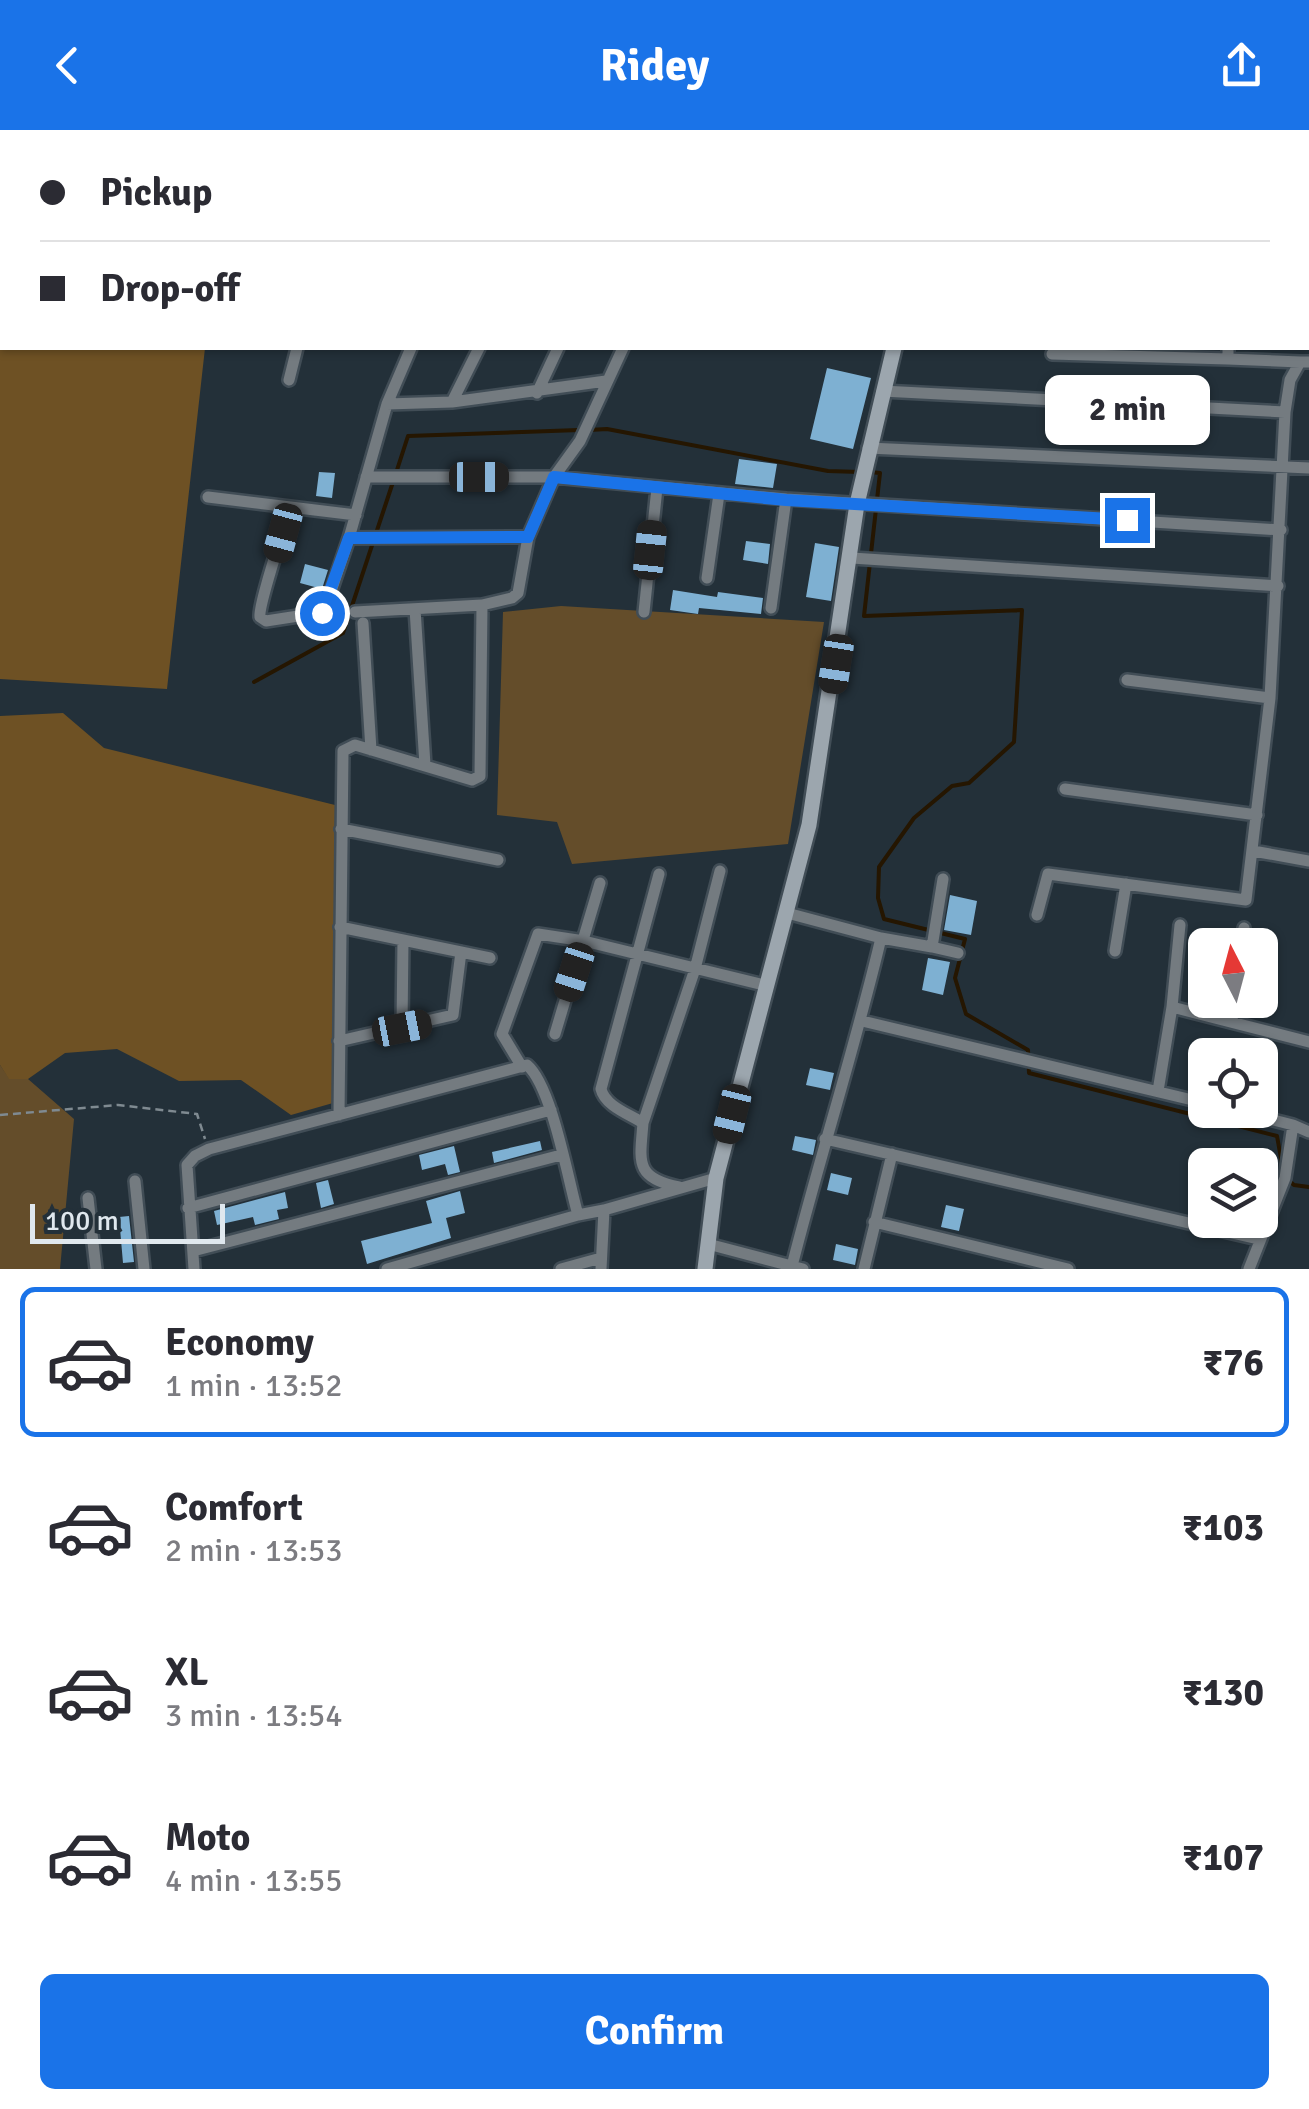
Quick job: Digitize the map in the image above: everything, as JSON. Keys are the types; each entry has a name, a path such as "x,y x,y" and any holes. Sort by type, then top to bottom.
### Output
{"main road":[{"path":"705,1269 716,1178 810,825 857,504 893,350"}],"street":[{"path":"289,380 296,350"},
{"path":"290,507 259,609 266,622 324,612 386,404 410,350"},
{"path":"452,402 479,350"},
{"path":"537,392 557,350"},
{"path":"355,612 482,606 516,596 528,537 554,477 580,441 622,350"},
{"path":"1052,354 1228,353 1304,362"},
{"path":"1037,914 1048,874 1246,900 1270,698 1285,412 1290,380 1304,362"},
{"path":"386,404 604,388"},
{"path":"882,391 1285,412"},
{"path":"867,453 1309,468"},
{"path":"366,477 554,477 786,500 1280,530"},
{"path":"644,612 657,488"},
{"path":"708,578 719,494"},
{"path":"208,497 356,515"},
{"path":"771,608 786,500"},
{"path":"349,538 528,537"},
{"path":"852,558 1278,586"},
{"path":"339,1115 343,751 355,745 472,780 480,776 482,606"},
{"path":"415,609 425,766"},
{"path":"363,624 372,750"},
{"path":"1127,680 1270,698"},
{"path":"1065,788 1257,816"},
{"path":"341,829 498,860"},
{"path":"1253,852 1309,860"},
{"path":"679,1187 658,1183 640,1165 643,1123 695,969 720,871"},
{"path":"643,1123 602,1096 602,1089 659,874"},
{"path":"933,944 943,878"},
{"path":"555,1034 600,883"},
{"path":"1115,951 1126,884"},
{"path":"787,913 881,938 933,944 958,953"},
{"path":"1158,1090 1180,925"},
{"path":"340,928 490,958"},
{"path":"522,1066 502,1034 535,935 584,941 768,986"},
{"path":"708,1244 798,1267 824,1138 862,1021 881,938"},
{"path":"402,1028 403,940"},
{"path":"340,1041 447,1019 452,1015 461,952"},
{"path":"1172,1007 1309,1042"},
{"path":"862,1021 1188,1098"},
{"path":"194,1269 188,1166 195,1156 522,1066 533,1070 551,1110 578,1215"},
{"path":"188,1208 551,1110"},
{"path":"1278,1121 1309,1132"},
{"path":"1249,1269 1285,1178 1293,1125"},
{"path":"824,1138 1258,1239"},
{"path":"864,1269 892,1154"},
{"path":"192,1251 561,1155"},
{"path":"387,1269 716,1178"},
{"path":"135,1181 144,1269"},
{"path":"88,1198 96,1269"},
{"path":"561,1269 601,1264 604,1210"},
{"path":"874,1222 1068,1269"}],"path":[{"path":"0,1116 118,1105 196,1114 209,1150"}],"shaded area":[{"path":"0,350 205,350 167,689 0,679"},
{"path":"561,606 824,622 788,844 572,864 557,822 497,815 503,612"},
{"path":"63,713 104,748 335,805 333,1103 291,1115 241,1080 179,1081 117,1049 65,1053 28,1079 9,1079 0,1065 0,716"},
{"path":"0,1065 9,1078 28,1079 74,1119 60,1269 0,1269"}],"building":[{"path":"827,368 871,378 853,449 810,439"},
{"path":"739,459 777,464 773,488 735,484"},
{"path":"319,472 335,473 332,498 316,496"},
{"path":"746,541 770,544 768,564 743,560"},
{"path":"815,543 839,547 831,601 806,597"},
{"path":"305,564 328,570 322,589 300,583"},
{"path":"673,590 717,597 718,592 763,598 761,614 699,608 698,614 670,610"},
{"path":"950,895 977,901 971,935 944,930"},
{"path":"928,958 950,962 943,995 922,990"},
{"path":"810,1068 834,1073 830,1090 806,1085"},
{"path":"795,1136 816,1140 813,1155 792,1150"},
{"path":"540,1141 542,1150 494,1163 492,1152"},
{"path":"454,1146 460,1172 448,1175 445,1164 422,1170 419,1155"},
{"path":"831,1173 852,1178 848,1195 827,1190"},
{"path":"328,1180 334,1204 321,1208 316,1183"},
{"path":"460,1191 465,1213 446,1218 451,1238 367,1264 361,1241 432,1223 426,1201"},
{"path":"285,1192 288,1208 277,1210 279,1219 255,1225 253,1217 217,1225 214,1211"},
{"path":"946,1205 964,1209 959,1231 941,1227"},
{"path":"129,1216 134,1262 123,1263 119,1217"},
{"path":"836,1244 858,1249 855,1265 833,1260"}],"waterway":[{"path":"589,430 607,429 828,471 860,472"},
{"path":"396,473 408,436 579,430"},
{"path":"870,472 880,473 864,616 1022,610 1014,742 969,783 952,786 914,818 879,867 878,898 884,919 965,939 955,978 966,1014 1028,1050 1029,1073 1277,1136 1282,1164"},
{"path":"254,682 343,633 393,482"},
{"path":"1286,1178 1294,1185 1309,1187"}],"route":[{"path":"322,613 349,538 528,537 554,477 786,500 1127,520"}]}
